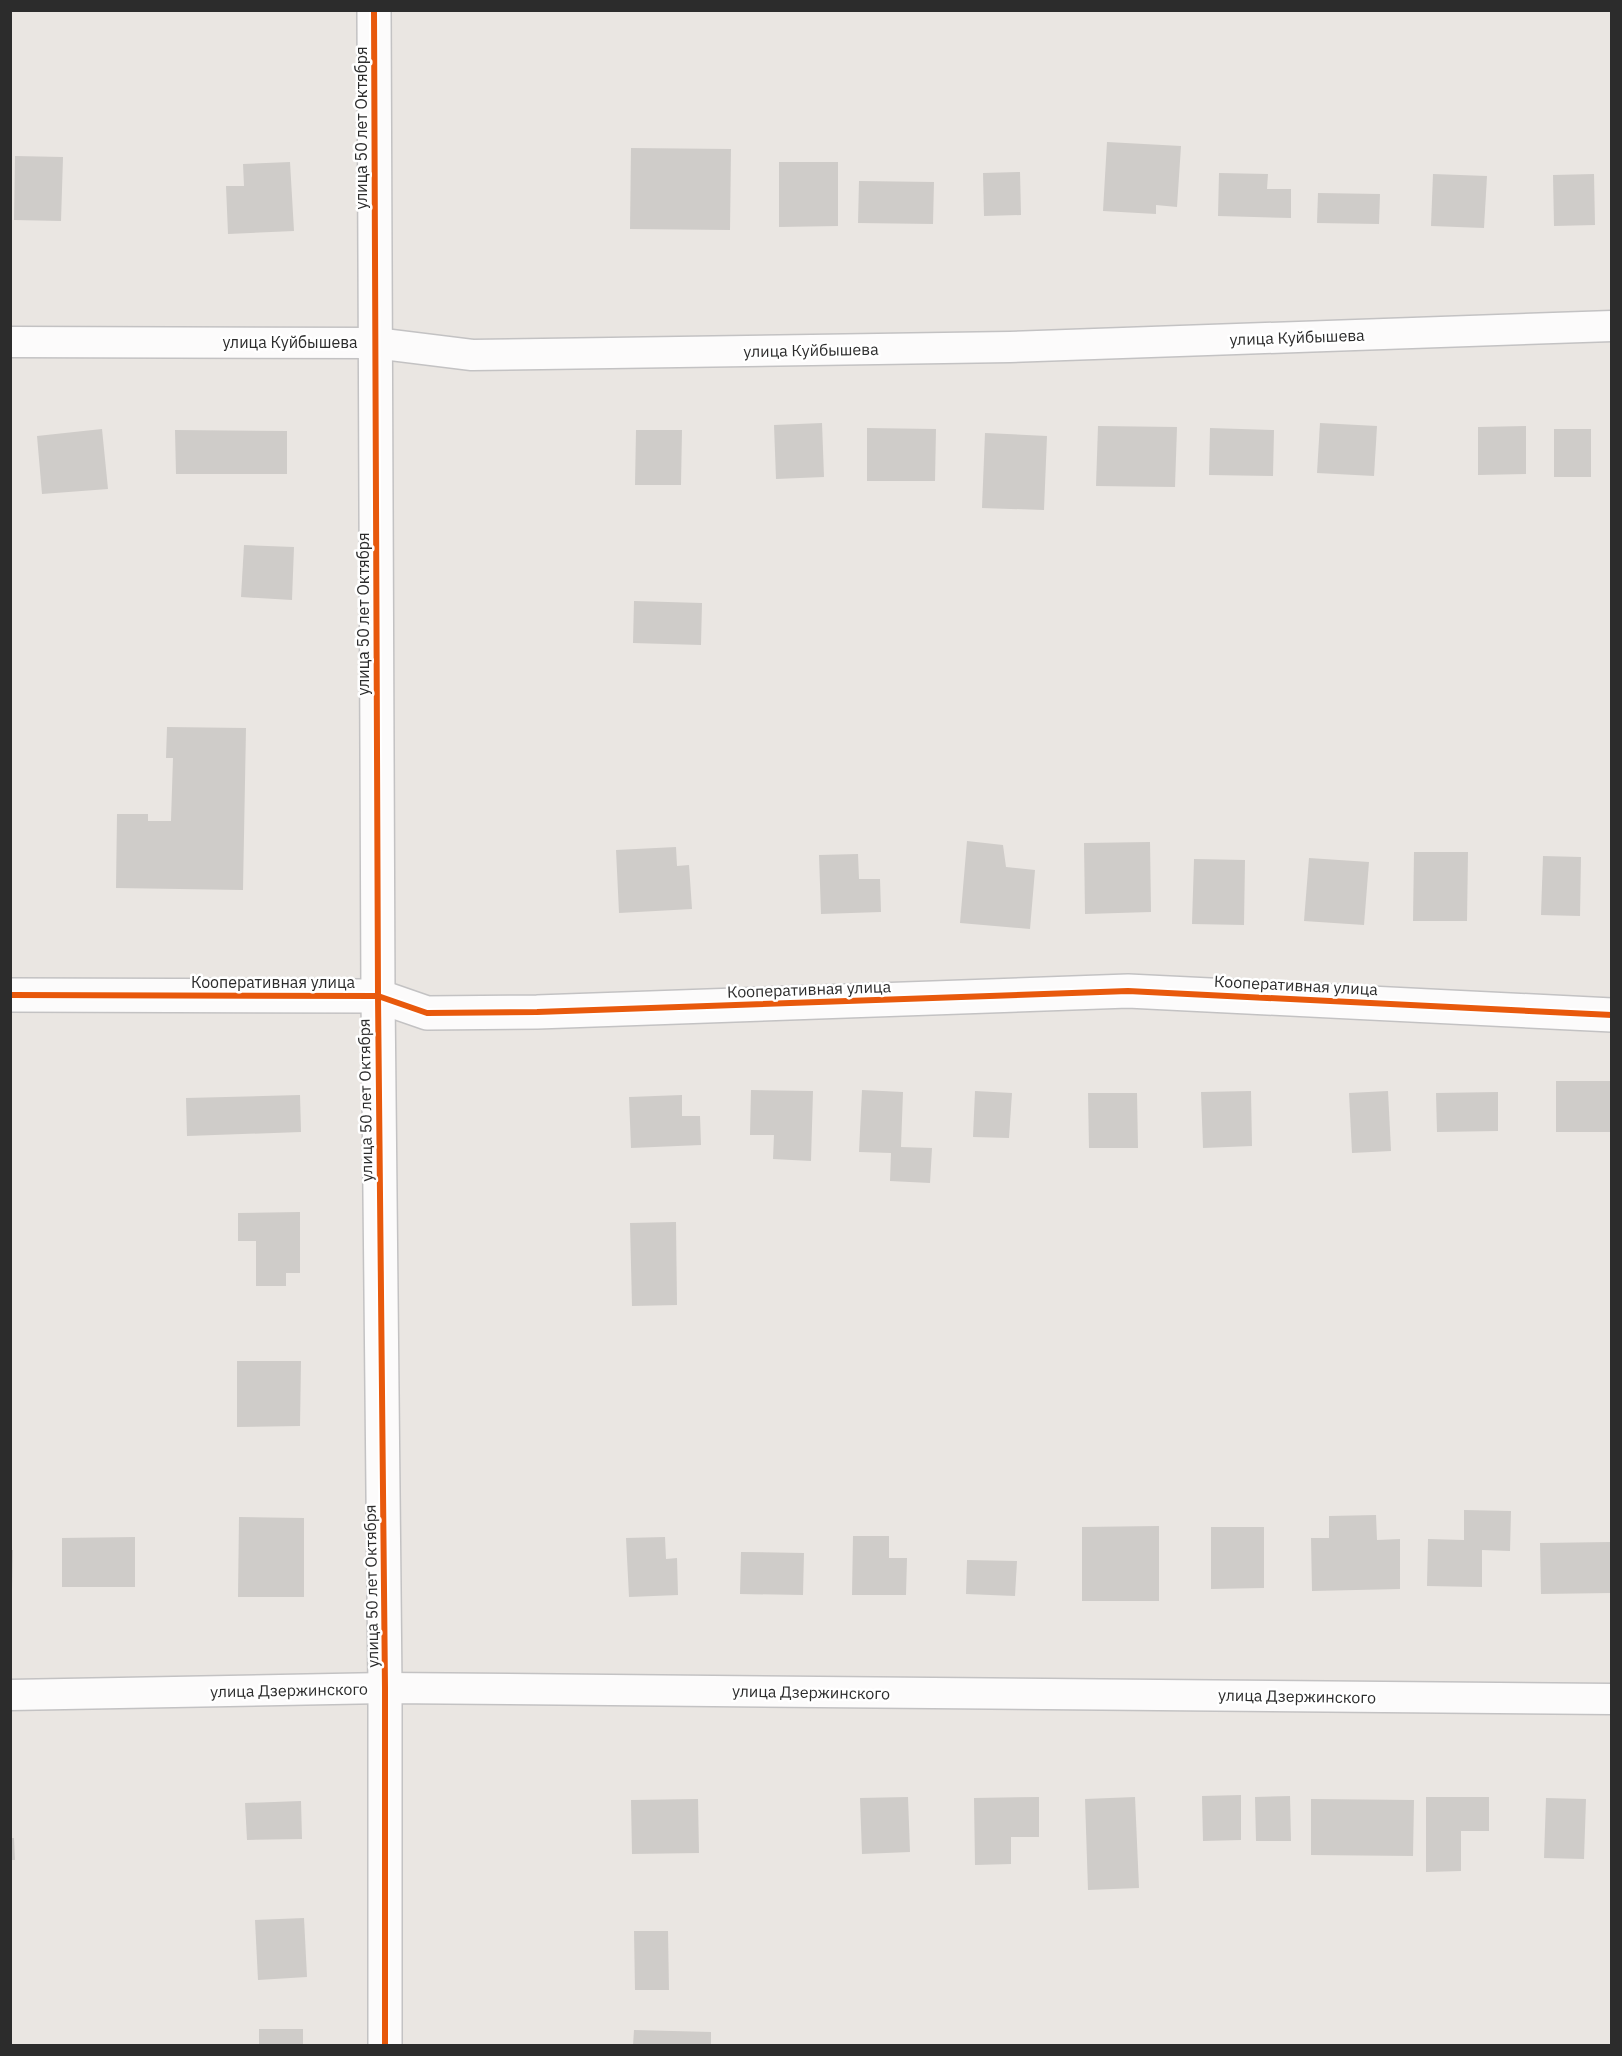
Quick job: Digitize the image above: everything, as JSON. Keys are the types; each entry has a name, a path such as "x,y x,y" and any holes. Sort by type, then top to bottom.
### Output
{"street":[{"name":"улица 50 лет Октября","path":"374,10 378,996 385,1688 385,2046"},
{"name":"улица Куйбышева","path":"10,342 375,343 472,355 496,355 1010,347 1611,326"},
{"name":"Кооперативная улица","path":"10,995 378,996 427,1012 526,1012 1128,991 1611,1014"},
{"name":"улица Дзержинского","path":"10,1695 385,1688 1611,1699"}],"building":[{"path":"1107,142 1181,146 1177,207 1156,205 1156,214 1103,211"},
{"path":"631,148 731,149 730,230 630,229"},
{"path":"15,156 63,157 61,221 14,220"},
{"path":"290,162 294,231 228,234 226,186 244,186 243,164"},
{"path":"779,162 838,162 838,226 779,227"},
{"path":"1020,172 1021,215 984,216 983,173"},
{"path":"1219,173 1268,174 1267,189 1291,189 1291,218 1218,216"},
{"path":"1433,174 1487,176 1484,228 1431,226"},
{"path":"1594,174 1595,225 1554,226 1553,175"},
{"path":"859,181 934,182 933,224 858,223"},
{"path":"1318,193 1380,194 1379,224 1317,223"},
{"path":"822,423 824,477 776,479 774,425"},
{"path":"1320,423 1377,426 1374,476 1317,473"},
{"path":"1098,426 1177,427 1175,487 1096,486"},
{"path":"1526,426 1526,474 1478,475 1478,427"},
{"path":"867,428 936,429 935,481 867,481"},
{"path":"1210,428 1274,430 1273,476 1209,475"},
{"path":"102,429 108,489 42,494 37,436"},
{"path":"1554,429 1591,429 1591,477 1554,477"},
{"path":"175,430 287,431 287,474 176,474"},
{"path":"636,430 682,430 681,485 635,485"},
{"path":"985,433 1047,436 1044,510 982,508"},
{"path":"244,545 294,547 292,600 241,597"},
{"path":"634,601 702,603 701,645 633,643"},
{"path":"167,727 246,728 243,890 116,888 117,814 148,814 148,821 171,821 173,758 166,758"},
{"path":"967,841 1003,845 1006,867 1035,870 1030,929 960,923"},
{"path":"1150,842 1151,912 1085,914 1084,843"},
{"path":"676,847 677,866 689,865 692,909 619,913 616,850"},
{"path":"1414,852 1468,852 1467,921 1413,921"},
{"path":"858,854 859,879 880,879 881,912 821,914 819,855"},
{"path":"1543,856 1581,857 1580,916 1541,915"},
{"path":"1309,858 1369,862 1364,925 1304,921"},
{"path":"1194,859 1245,860 1244,925 1192,924"},
{"path":"1556,1081 1612,1081 1612,1132 1556,1132"},
{"path":"751,1090 813,1091 811,1161 773,1159 774,1135 750,1135"},
{"path":"862,1090 903,1092 901,1147 932,1148 930,1183 890,1181 891,1153 859,1152"},
{"path":"975,1091 1012,1093 1009,1138 973,1137"},
{"path":"1251,1091 1252,1146 1203,1148 1201,1092"},
{"path":"1388,1091 1391,1151 1352,1153 1349,1093"},
{"path":"1498,1092 1498,1131 1437,1132 1436,1093"},
{"path":"1088,1093 1137,1093 1138,1148 1089,1148"},
{"path":"300,1095 301,1132 187,1136 186,1098"},
{"path":"682,1095 682,1116 700,1116 701,1145 631,1148 629,1097"},
{"path":"300,1212 300,1273 286,1273 286,1286 256,1286 256,1241 238,1241 238,1213"},
{"path":"676,1222 677,1305 632,1306 630,1223"},
{"path":"237,1361 301,1361 300,1426 237,1427"},
{"path":"1464,1510 1511,1511 1510,1551 1482,1550 1482,1587 1427,1586 1428,1539 1464,1540"},
{"path":"1376,1515 1377,1540 1400,1539 1400,1589 1312,1591 1311,1538 1329,1538 1329,1516"},
{"path":"239,1517 304,1518 304,1597 238,1597"},
{"path":"1159,1526 1159,1601 1082,1601 1082,1527"},
{"path":"1211,1527 1264,1527 1264,1588 1211,1589"},
{"path":"853,1536 889,1536 889,1558 907,1558 906,1595 852,1595"},
{"path":"135,1537 135,1587 62,1587 62,1538"},
{"path":"665,1537 666,1559 677,1558 678,1595 629,1597 626,1538"},
{"path":"1610,1542 1611,1593 1541,1594 1540,1543"},
{"path":"10,1550 13,1550 12,1590 10,1590"},
{"path":"741,1552 804,1553 803,1595 740,1594"},
{"path":"967,1560 1017,1561 1015,1596 966,1594"},
{"path":"1241,1795 1241,1840 1203,1841 1202,1796"},
{"path":"1290,1796 1291,1841 1256,1841 1255,1797"},
{"path":"908,1797 910,1852 862,1854 860,1798"},
{"path":"1039,1797 1039,1837 1011,1837 1011,1864 975,1865 974,1798"},
{"path":"1135,1797 1139,1888 1088,1890 1085,1799"},
{"path":"1426,1797 1489,1797 1489,1831 1461,1831 1461,1871 1426,1872"},
{"path":"1546,1798 1586,1799 1584,1859 1544,1858"},
{"path":"698,1799 699,1853 632,1854 631,1800"},
{"path":"1311,1799 1414,1800 1413,1856 1311,1855"},
{"path":"301,1801 302,1839 247,1840 245,1803"},
{"path":"10,1838 14,1838 15,1860 10,1860"},
{"path":"304,1918 307,1977 258,1980 255,1920"},
{"path":"634,1931 668,1931 669,1990 635,1990"},
{"path":"259,2029 303,2029 303,2046 259,2046"},
{"path":"634,2030 711,2032 711,2046 633,2046"}],"cycle path":[{"path":"374,10 378,996 385,1688 385,2046"},
{"path":"10,995 378,996 427,1013 537,1012 1128,991 1612,1015"}]}
